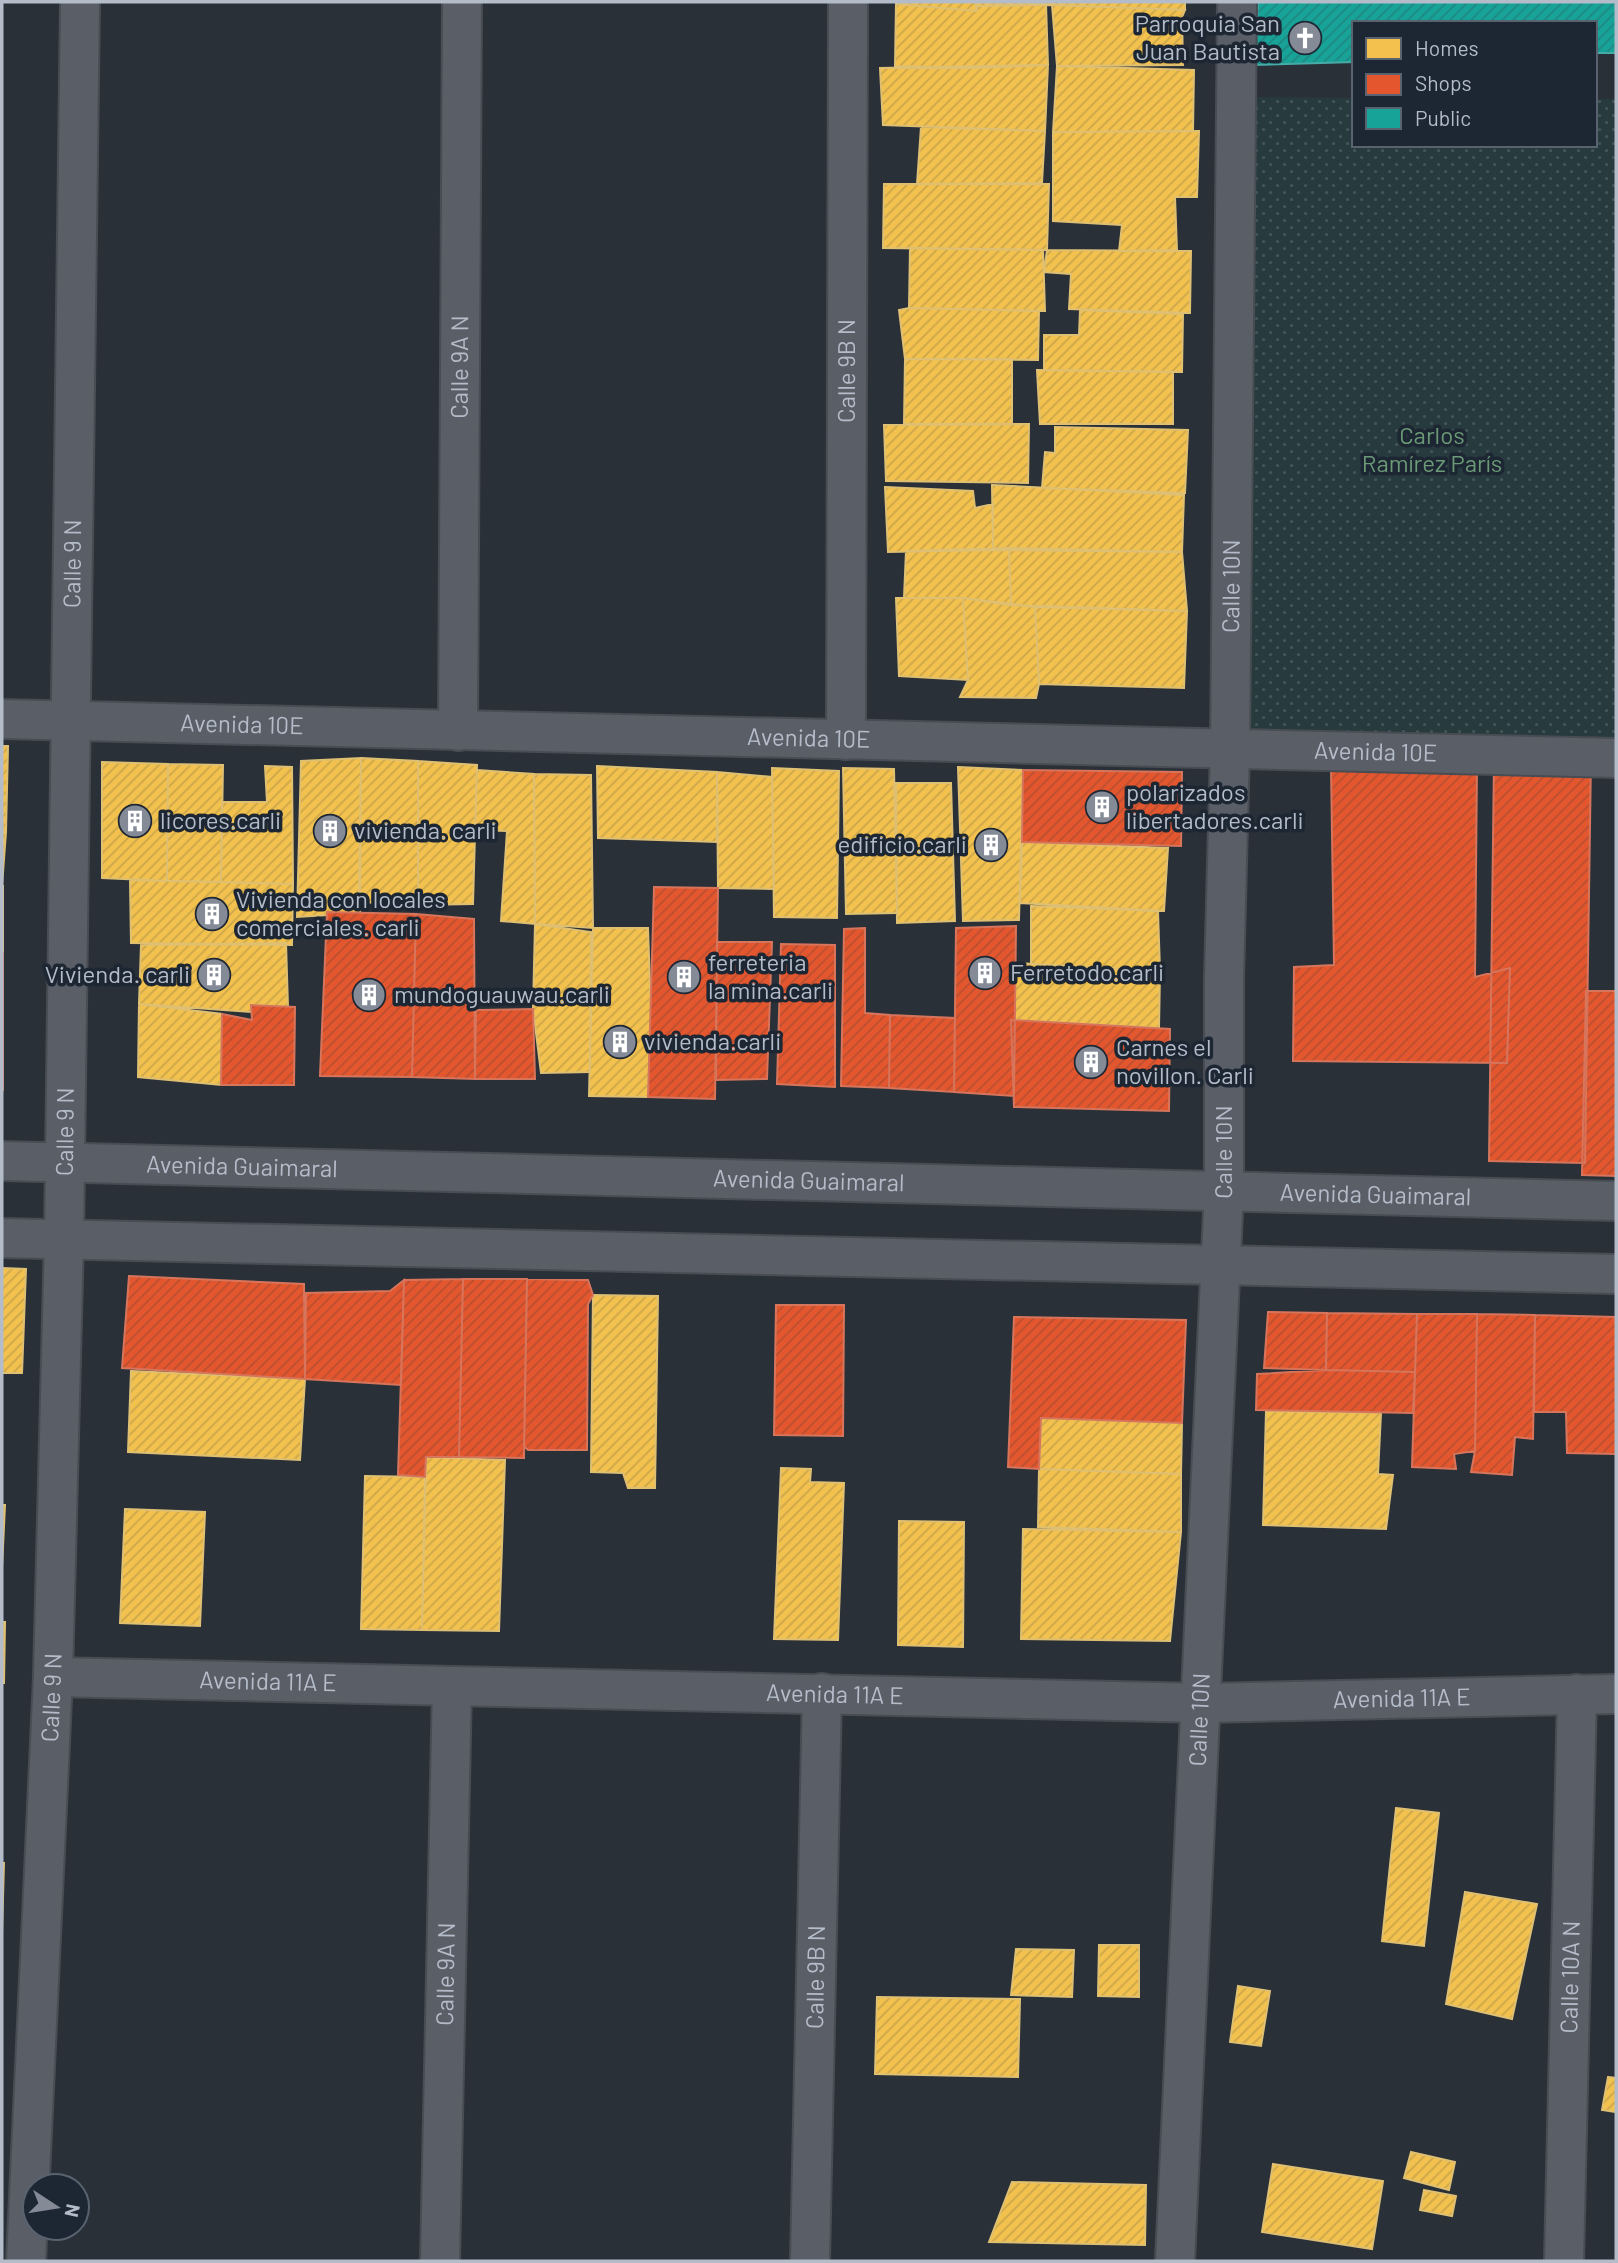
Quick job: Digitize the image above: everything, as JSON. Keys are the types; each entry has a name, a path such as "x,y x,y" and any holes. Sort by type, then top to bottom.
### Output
{"street":[{"name":"Calle 9 N","path":"26,2261 15,2147 53,1676 64,1239 80,2"},
{"name":"Calle 9A N","path":"458,731 462,2"},
{"name":"Calle 9B N","path":"846,740 848,2"},
{"name":"Calle 10N","path":"1175,2261 1222,1265 1237,2"},
{"name":"Avenida 10E","path":"2,719 1616,758"},
{"name":"Avenida Guaimaral","path":"2,1161 1616,1201"},
{"path":"2,1238 1616,1274"},
{"name":"Avenida 11A E","path":"53,1676 1203,1703 1616,1694"},
{"name":"Calle 9A N","path":"440,2261 452,1686"},
{"name":"Calle 9B N","path":"810,2261 822,1693"},
{"name":"Calle 10A N","path":"1564,2261 1577,1694"}],"green space":[{"name":"Carlos Ramírez París","path":"1250,97 1352,98 1352,147 1597,147 1597,99 1616,99 1616,756 1245,754"}],"building: Homes":[{"path":"976,2 977,11 896,4"},
{"path":"976,2 1052,2 1052,5 976,6"},
{"path":"1052,2 1185,2 1185,10 1052,5"},
{"path":"896,4 977,11 976,6 1046,4 1048,65 974,68 895,66"},
{"path":"1052,5 1185,10 1182,17 1183,65 1057,66"},
{"path":"1048,65 1045,131 883,125 880,68"},
{"path":"1057,66 1194,70 1193,131 1053,132"},
{"path":"921,127 1045,131 1042,183 917,184"},
{"path":"1199,131 1197,197 1175,197 1177,250 1119,251 1122,225 1053,221 1053,132"},
{"path":"884,184 1049,184 1047,250 883,248"},
{"path":"910,248 1043,250 1045,311 909,308"},
{"path":"1047,250 1191,251 1190,313 1069,309 1071,274 1044,272"},
{"path":"899,310 1039,311 1038,360 905,359"},
{"path":"1080,310 1183,314 1182,372 1044,370 1044,335 1079,335"},
{"path":"905,359 1012,359 1012,424 904,424"},
{"path":"1037,370 1173,372 1173,424 1040,424"},
{"path":"1029,424 1028,483 886,481 884,425"},
{"path":"1055,427 1188,430 1185,493 1042,488 1045,452 1055,453"},
{"path":"992,485 1184,495 1182,552 993,550"},
{"path":"885,487 973,491 975,508 993,504 993,550 888,552"},
{"path":"1009,548 1182,552 1187,611 1011,605"},
{"path":"1009,548 1011,605 963,598 904,598 906,551"},
{"path":"896,598 963,598 968,680 899,676"},
{"path":"963,598 1035,607 1039,684 1036,698 960,697 968,680"},
{"path":"1035,607 1187,611 1184,688 1039,684"},
{"path":"2,746 8,746 6,832 2,832"},
{"name":"vivienda. carli","path":"361,758 360,913 297,917 301,761"},
{"path":"361,758 418,761 418,905 359,902"},
{"path":"418,761 477,765 473,904 418,905"},
{"name":"licores.carli","path":"102,762 168,764 167,881 102,878"},
{"path":"168,764 223,765 221,882 167,881"},
{"name":"vivienda. carli","path":"265,766 292,767 293,884 221,882 222,802 267,802"},
{"path":"597,766 717,772 717,842 598,838"},
{"name":"edificio.carli","path":"958,767 1023,770 1019,920 963,921"},
{"path":"772,768 839,771 837,918 774,917"},
{"path":"843,768 894,769 897,913 846,914"},
{"path":"477,770 534,774 535,924 501,921 507,831 475,830"},
{"path":"717,772 772,777 774,889 718,888"},
{"path":"534,774 591,775 593,928 535,924"},
{"path":"896,783 951,783 955,921 897,923"},
{"path":"2,832 6,832 2,886"},
{"path":"1022,842 1168,848 1164,911 1020,903"},
{"name":"Vivienda con locales comerciales. carli","path":"130,880 293,884 292,945 131,943"},
{"path":"3,886 3,953 2,953"},
{"path":"1031,906 1158,911 1160,971 1031,964"},
{"name":"vivienda.carli","path":"535,924 591,932 590,1072 541,1073 533,1009"},
{"name":"vivienda.carli","path":"593,928 648,928 651,1012 648,1097 589,1096"},
{"name":"Vivienda. carli","path":"286,943 288,1007 251,1005 251,1012 139,1004 141,945"},
{"path":"1015,963 1160,971 1159,1028 1011,1020"},
{"name":"vivienda. carli","path":"139,1004 222,1014 221,1085 138,1077"},
{"path":"2,1268 26,1269 22,1373 2,1373"},
{"path":"593,1295 658,1296 655,1488 628,1488 623,1473 591,1472"},
{"path":"131,1371 305,1379 300,1460 128,1452"},
{"path":"1266,1411 1381,1413 1378,1474 1393,1475 1386,1529 1263,1525"},
{"path":"1041,1418 1182,1423 1181,1474 1039,1469"},
{"path":"426,1457 505,1460 499,1631 422,1630"},
{"path":"781,1468 811,1469 810,1482 844,1483 838,1640 774,1639"},
{"path":"1039,1469 1181,1474 1181,1532 1038,1527"},
{"path":"365,1476 425,1477 422,1630 361,1629"},
{"path":"2,1505 5,1505 2,1568"},
{"path":"125,1509 205,1512 200,1626 120,1623"},
{"path":"899,1521 964,1522 963,1647 898,1645"},
{"path":"1023,1529 1181,1532 1170,1641 1021,1639"},
{"path":"2,1622 5,1622 4,1683 2,1683"},
{"path":"1396,1808 1439,1813 1424,1946 1382,1941"},
{"path":"2,1863 4,1863 2,1932"},
{"path":"1465,1892 1537,1904 1512,2019 1446,2004"},
{"path":"1099,1945 1139,1945 1139,1997 1098,1996"},
{"path":"1016,1949 1074,1950 1072,1997 1011,1995"},
{"path":"1238,1986 1270,1991 1261,2046 1230,2042"},
{"path":"877,1997 1020,1999 1018,2077 875,2074"},
{"path":"1608,2077 1616,2078 1616,2112 1602,2110"},
{"path":"1411,2152 1455,2162 1449,2190 1404,2178"},
{"path":"1273,2164 1383,2181 1372,2249 1262,2232"},
{"path":"1012,2182 1146,2185 1145,2245 989,2242"},
{"path":"1424,2190 1456,2196 1452,2216 1420,2210"}],"building: Shops":[{"path":"1591,759 1585,1163 1489,1161 1494,762"},
{"path":"1477,763 1475,977 1510,968 1507,1063 1293,1061 1294,967 1334,965 1331,768"},
{"name":"polarizados libertadores.carli","path":"1023,770 1182,772 1181,846 1022,842"},
{"name":"ferreteria la mina.carli","path":"654,887 718,888 715,1099 648,1097"},
{"name":"mundoguauwau.carli","path":"327,912 416,914 412,1077 320,1076"},
{"path":"416,914 474,919 475,1079 412,1077"},
{"name":"Ferretodo.carli","path":"1016,926 1014,1096 954,1092 956,928"},
{"path":"865,928 865,1013 890,1015 889,1088 841,1086 844,929"},
{"path":"717,942 772,942 767,1079 716,1080"},
{"path":"781,944 835,945 835,1087 777,1084"},
{"path":"3,953 3,1090 2,1090"},
{"path":"1586,991 1616,991 1616,1176 1582,1175"},
{"path":"251,1005 295,1007 294,1085 221,1085 222,1014 252,1020"},
{"path":"533,1009 535,1079 475,1079 476,1010"},
{"path":"890,1015 955,1018 954,1092 889,1088"},
{"name":"Carnes el novillon. Carli","path":"1011,1020 1170,1029 1169,1111 1014,1107"},
{"path":"129,1276 304,1284 305,1379 122,1368"},
{"path":"463,1279 459,1457 426,1457 425,1477 398,1475 404,1280"},
{"path":"463,1279 527,1279 524,1458 459,1457"},
{"path":"527,1279 588,1280 593,1295 588,1304 587,1450 528,1450 524,1446"},
{"path":"404,1280 401,1385 305,1379 306,1293 390,1291"},
{"path":"776,1305 844,1305 843,1436 774,1435"},
{"path":"1268,1312 1327,1313 1326,1370 1264,1368"},
{"path":"1327,1313 1417,1314 1415,1372 1326,1370"},
{"path":"1417,1314 1477,1314 1475,1451 1454,1454 1456,1469 1412,1467"},
{"path":"1477,1314 1535,1315 1533,1439 1515,1437 1512,1475 1471,1472 1475,1451"},
{"path":"1535,1315 1616,1317 1616,1454 1567,1453 1566,1412 1534,1412"},
{"path":"1014,1317 1186,1320 1182,1423 1041,1418 1039,1469 1008,1467"},
{"path":"1326,1370 1415,1372 1413,1413 1256,1410 1257,1374"}],"building: Public":[{"name":"Parroquia San Juan Bautista","path":"1258,2 1616,2 1616,53 1597,53 1597,21 1352,21 1352,62 1255,65"}],"place":[{"name":"Parroquia San Juan Bautista","path":"1305,38"},
{"name":"polarizados libertadores.carli","path":"1102,807"},
{"name":"licores.carli","path":"135,821"},
{"name":"vivienda. carli","path":"330,831"},
{"name":"edificio.carli","path":"991,845"},
{"name":"Vivienda con locales comerciales. carli","path":"212,914"},
{"name":"Ferretodo.carli","path":"985,973"},
{"name":"Vivienda. carli","path":"214,975"},
{"name":"ferreteria la mina.carli","path":"684,977"},
{"name":"mundoguauwau.carli","path":"369,995"},
{"name":"vivienda.carli","path":"620,1042"},
{"name":"Carnes el novillon. Carli","path":"1091,1062"}]}
